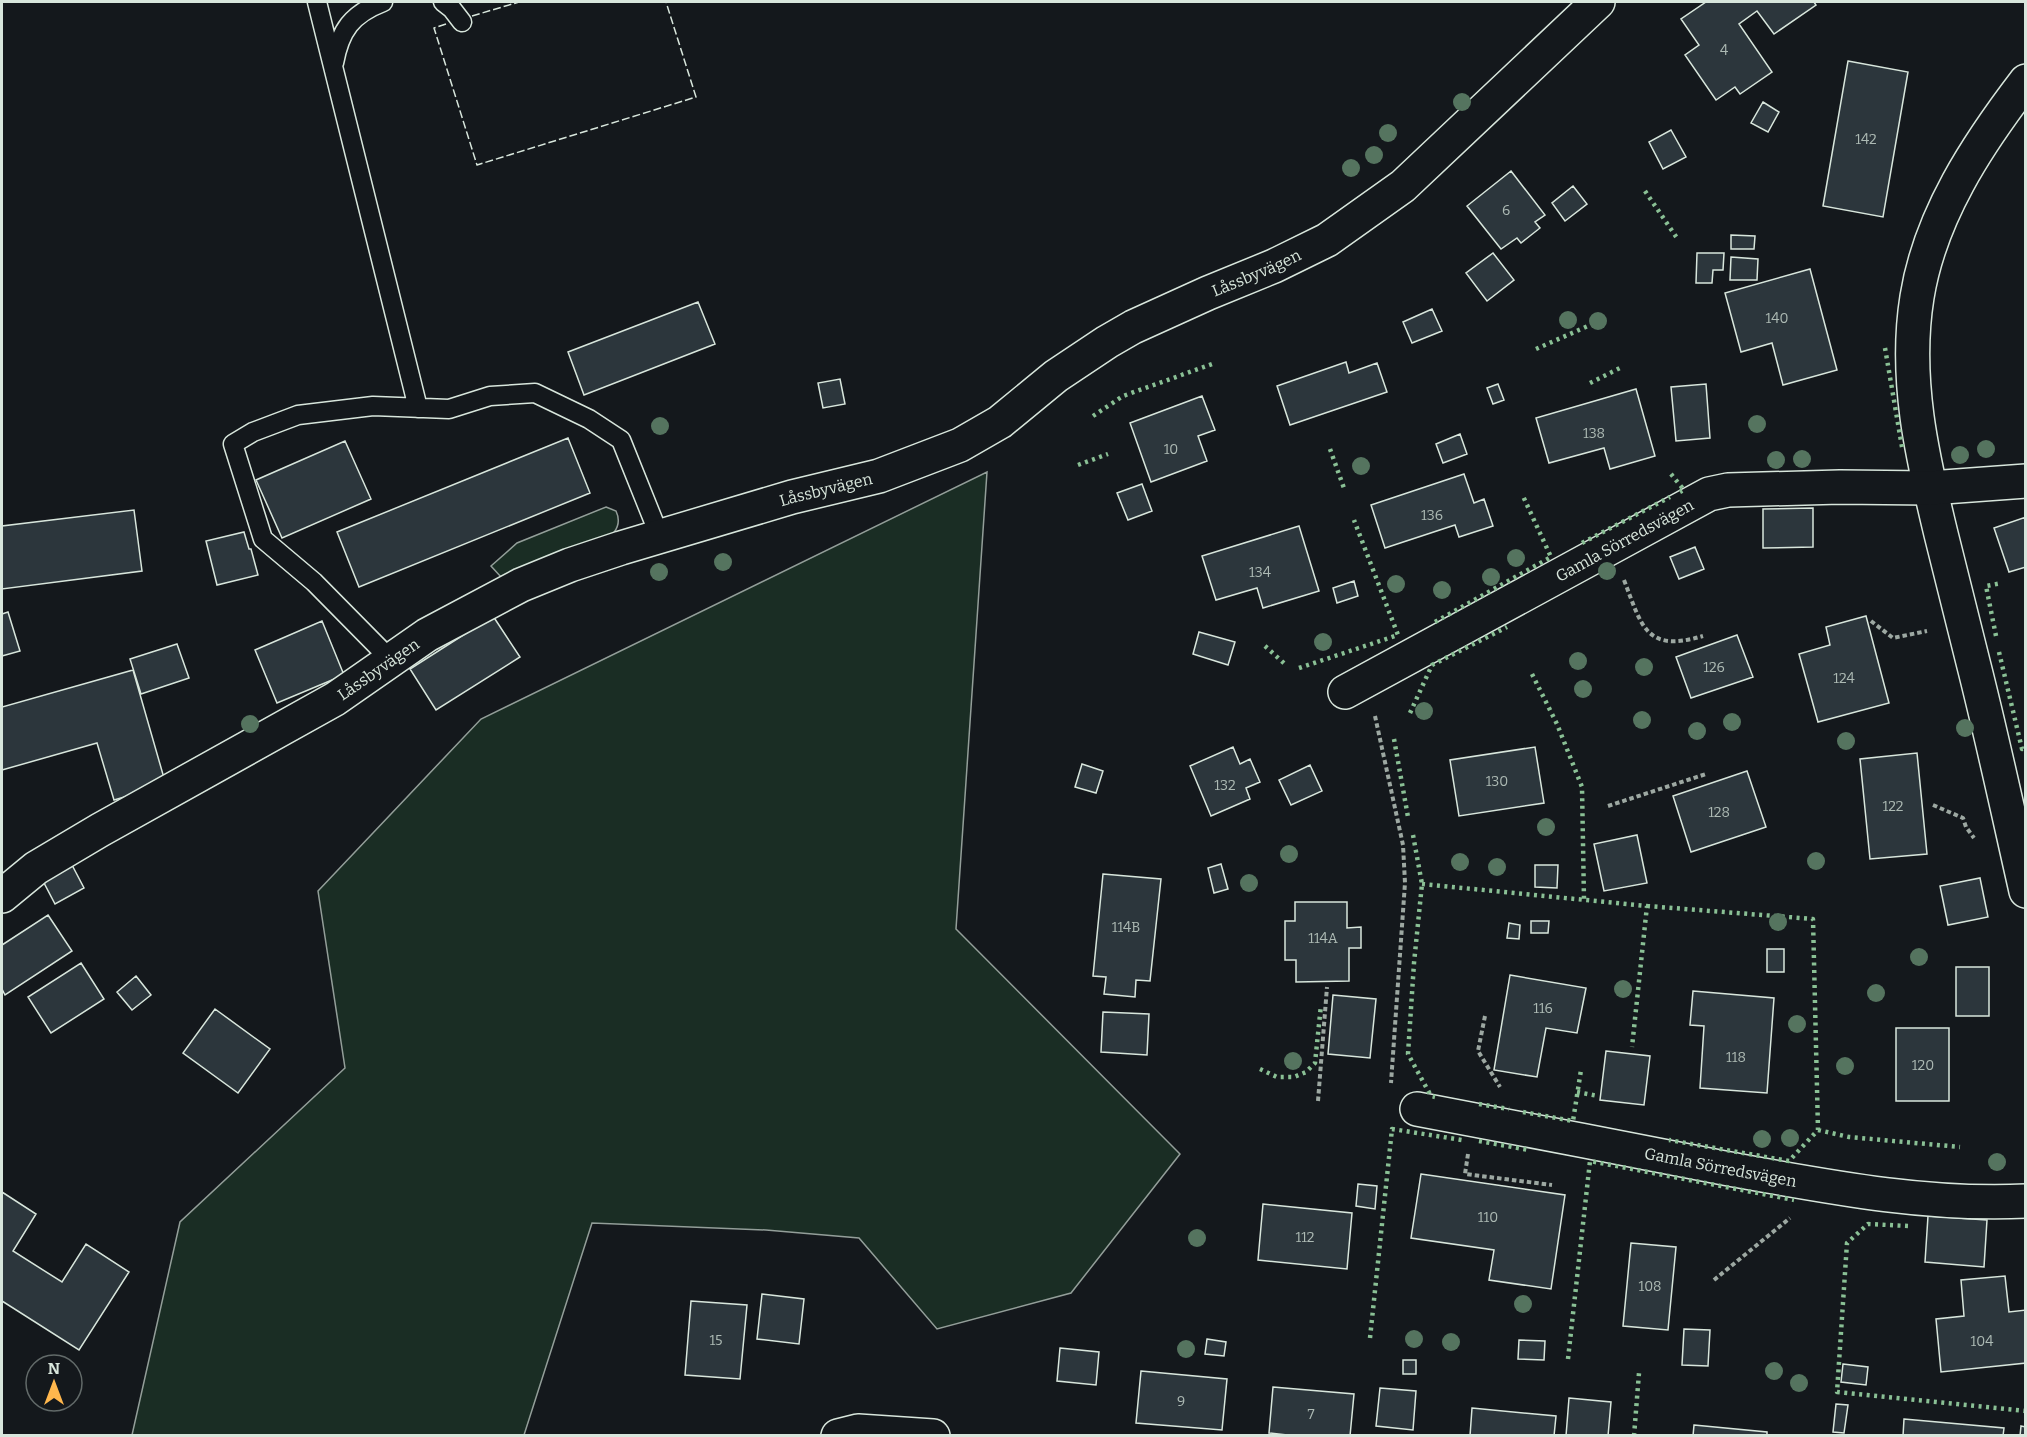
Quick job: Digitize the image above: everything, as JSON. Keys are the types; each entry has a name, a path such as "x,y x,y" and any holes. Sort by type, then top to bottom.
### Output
{"street":[{"name":"Låssbyvägen","path":"2,896 36,868 110,824 335,699 427,635 521,585 570,565 660,537 792,497 879,476 960,445 1000,422 1056,376 1132,327 1274,266 1327,240 1403,186 1598,2"},
{"path":"2025,81 1988,131 1951,195 1927,254 1912,333 1911,375 1930,488 2025,891"},
{"name":"Gamla Sörredsvägen","path":"1356,686 1709,494 1728,489 1930,488 2025,481"},
{"name":"Gamla Sörredsvägen","path":"1417,1109 1827,1187 1934,1201 1997,1203 2025,1201"},
{"path":"838,1436 858,1431 933,1436"}],"lane":[{"path":"317,2 418,408"},
{"path":"334,68 342,33 352,20 383,2"},
{"path":"443,2 462,22"},
{"path":"391,660 314,582 263,539 233,444 252,432 298,415 372,406 449,409 490,396 535,393 589,419 621,440 660,537"}],"path":[{"path":"1611,547 1640,619 1653,636 1663,641 1673,642 1703,636"},
{"path":"1872,621 1893,638 1963,624"},
{"path":"1356,686 1394,802 1403,855 1405,883 1391,1084"},
{"path":"1608,806 1706,774"},
{"path":"1933,805 1963,818 1966,827 1976,841"},
{"path":"1318,1101 1327,987"},
{"path":"1485,1016 1479,1051 1488,1069 1516,1109 1514,1127"},
{"path":"1472,1119 1465,1174 1552,1185"},
{"path":"1714,1280 1827,1187"}],"green space":[{"path":"987,472 956,929 1180,1154 1071,1293 937,1329 859,1238 766,1230 592,1223 524,1435 132,1435 180,1222 345,1068 318,891 481,719"},
{"path":"606,507 616,511 617,527 611,536 596,547 501,577 491,566 517,543"}],"building":[{"path":"1706,2 1814,2 1816,5 1774,34 1757,11 1739,24 1772,72 1740,94 1735,87 1716,100 1685,55 1699,45 1681,19"},
{"path":"1848,61 1908,72 1883,217 1823,206"},
{"path":"1763,102 1779,112 1768,132 1751,123"},
{"path":"1671,130 1686,157 1663,169 1649,142"},
{"path":"1511,171 1545,215 1535,222 1540,228 1521,243 1517,238 1501,249 1467,206"},
{"path":"1573,186 1587,204 1565,221 1552,203"},
{"path":"1731,235 1755,236 1754,249 1731,249"},
{"path":"1493,253 1514,280 1487,301 1466,273"},
{"path":"1697,253 1724,253 1723,270 1713,270 1712,283 1696,283"},
{"path":"1731,257 1758,259 1757,280 1730,280"},
{"path":"1810,269 1837,370 1783,385 1772,343 1741,352 1725,293"},
{"path":"698,302 715,344 584,395 568,352"},
{"path":"1432,309 1442,331 1412,343 1403,322"},
{"path":"1346,362 1349,373 1377,363 1387,392 1290,425 1277,386"},
{"path":"840,379 845,404 823,408 818,383"},
{"path":"1498,384 1504,400 1493,404 1487,388"},
{"path":"1706,384 1710,438 1676,441 1671,387"},
{"path":"1636,389 1655,456 1610,469 1604,448 1549,463 1536,418"},
{"path":"1202,396 1215,430 1198,436 1207,461 1151,482 1130,423"},
{"path":"1460,434 1467,454 1443,463 1436,444"},
{"path":"568,438 590,493 359,587 337,532"},
{"path":"345,441 371,499 282,538 256,480"},
{"path":"1464,474 1474,503 1484,499 1493,526 1459,537 1455,525 1385,548 1371,505"},
{"path":"1142,484 1152,511 1128,520 1117,493"},
{"path":"1813,508 1813,547 1763,548 1763,509"},
{"path":"134,510 142,571 2,589 2,526"},
{"path":"2026,517 2026,567 2009,572 1994,528"},
{"path":"1299,526 1319,591 1263,608 1257,588 1216,600 1202,556"},
{"path":"244,532 258,575 217,585 206,541"},
{"path":"1695,547 1704,569 1679,579 1670,557"},
{"path":"1354,581 1358,596 1337,603 1333,588"},
{"path":"8,612 20,651 2,656 2,614"},
{"path":"493,616 520,657 436,710 410,669"},
{"path":"1866,616 1889,703 1818,722 1799,654 1830,645 1826,627"},
{"path":"322,621 344,675 277,703 255,650"},
{"path":"1199,632 1235,642 1228,665 1193,654"},
{"path":"1737,635 1753,677 1691,698 1676,657"},
{"path":"177,644 189,678 141,694 130,659"},
{"path":"133,670 166,785 114,800 97,743 2,770 2,707"},
{"path":"1233,747 1240,764 1250,759 1260,782 1246,788 1250,799 1211,816 1190,766"},
{"path":"1535,747 1544,803 1459,816 1450,760"},
{"path":"1917,753 1927,854 1870,859 1860,759"},
{"path":"1082,764 1103,771 1096,793 1075,787"},
{"path":"1310,765 1322,791 1291,805 1279,780"},
{"path":"1747,771 1766,827 1691,852 1673,796"},
{"path":"1637,835 1647,883 1604,891 1594,844"},
{"path":"1221,864 1228,889 1214,893 1208,868"},
{"path":"72,865 84,888 55,904 43,881"},
{"path":"1535,865 1558,865 1557,888 1535,887"},
{"path":"1103,874 1161,879 1150,981 1136,980 1135,997 1104,994 1106,977 1093,976"},
{"path":"1980,878 1988,917 1948,925 1940,886"},
{"path":"1295,902 1347,902 1347,928 1361,927 1361,948 1349,948 1349,981 1296,982 1296,960 1285,960 1285,921 1295,921"},
{"path":"48,915 72,951 5,995 2,989 2,945"},
{"path":"1531,921 1549,921 1548,933 1531,933"},
{"path":"1509,923 1520,925 1519,939 1507,938"},
{"path":"1767,949 1784,949 1784,972 1767,972"},
{"path":"81,963 104,999 51,1033 28,997"},
{"path":"1956,967 1989,967 1989,1016 1956,1016"},
{"path":"1510,975 1586,988 1577,1033 1546,1028 1537,1077 1494,1070"},
{"path":"136,976 151,995 132,1010 117,992"},
{"path":"1693,991 1774,998 1767,1093 1700,1088 1704,1026 1690,1025"},
{"path":"1333,995 1376,999 1370,1058 1328,1054"},
{"path":"215,1009 270,1049 238,1093 183,1053"},
{"path":"1103,1012 1149,1014 1147,1055 1101,1052"},
{"path":"1896,1028 1949,1028 1949,1101 1896,1101"},
{"path":"1606,1051 1650,1056 1644,1105 1600,1100"},
{"path":"1421,1174 1565,1195 1551,1289 1489,1280 1494,1250 1411,1238"},
{"path":"1358,1184 1377,1186 1375,1209 1356,1206"},
{"path":"2,1192 36,1214 13,1251 62,1282 86,1244 129,1272 79,1350 2,1301"},
{"path":"1263,1204 1352,1213 1347,1269 1258,1260"},
{"path":"1928,1216 1987,1220 1984,1267 1925,1262"},
{"path":"1631,1243 1676,1247 1668,1330 1623,1326"},
{"path":"2005,1276 2009,1312 2026,1310 2026,1363 1941,1372 1936,1319 1964,1316 1961,1280"},
{"path":"762,1294 804,1299 799,1344 757,1339"},
{"path":"691,1301 747,1305 740,1379 685,1375"},
{"path":"1684,1329 1710,1330 1708,1366 1682,1365"},
{"path":"1207,1339 1226,1342 1224,1356 1205,1354"},
{"path":"1519,1340 1545,1341 1544,1360 1518,1359"},
{"path":"1060,1348 1099,1352 1096,1385 1057,1381"},
{"path":"1403,1360 1416,1360 1416,1374 1403,1374"},
{"path":"1843,1364 1868,1367 1866,1385 1841,1382"},
{"path":"1141,1371 1227,1379 1222,1430 1136,1423"},
{"path":"1273,1387 1354,1394 1350,1436 1296,1436 1269,1433"},
{"path":"1380,1388 1416,1391 1413,1430 1376,1426"},
{"path":"1569,1398 1611,1402 1608,1436 1566,1436"},
{"path":"1836,1404 1848,1405 1844,1433 1833,1432"},
{"path":"1472,1408 1556,1416 1554,1436 1470,1436"},
{"path":"1904,1419 2004,1428 2003,1436 1903,1436"},
{"path":"1694,1425 1767,1432 1767,1436 1693,1436"},
{"path":"2021,1426 2026,1427 2026,1436 2020,1436"}],"hedge":[{"path":"1645,191 1677,238"},
{"path":"1536,349 1597,322"},
{"path":"1885,348 1902,447"},
{"path":"1093,416 1123,396 1215,363"},
{"path":"1590,383 1622,367"},
{"path":"1330,449 1345,491"},
{"path":"1078,465 1108,454"},
{"path":"1671,474 1684,490 1680,492"},
{"path":"1435,622 1551,557 1522,494"},
{"path":"1582,543 1670,497"},
{"path":"1299,668 1398,635 1354,520"},
{"path":"1996,636 1986,586 2002,583"},
{"path":"1410,713 1432,665 1507,627"},
{"path":"1265,646 1286,665"},
{"path":"1999,652 2022,749 2026,748"},
{"path":"1532,674 1557,724 1582,787 1584,900"},
{"path":"1394,739 1408,817"},
{"path":"1413,835 1422,884 1408,1054 1431,1096 1435,1097"},
{"path":"1422,884 1647,906 1632,1047"},
{"path":"1647,906 1813,919 1818,1130 1789,1161 1669,1140"},
{"path":"1260,1069 1277,1077 1294,1077 1306,1072 1315,1063 1321,1005"},
{"path":"1523,1112 1573,1121 1581,1070"},
{"path":"1577,1092 1598,1096"},
{"path":"1479,1104 1509,1109"},
{"path":"1370,1338 1392,1129 1462,1140"},
{"path":"1818,1130 1849,1137 1960,1147"},
{"path":"1479,1141 1529,1150"},
{"path":"1568,1359 1590,1161 1794,1200"},
{"path":"1908,1226 1868,1224 1847,1243 1837,1392 2026,1411"},
{"path":"1634,1436 1639,1373"}],"fence":[{"path":"472,16 519,2"},
{"path":"446,24 434,28 477,165 696,97 666,2"}]}
